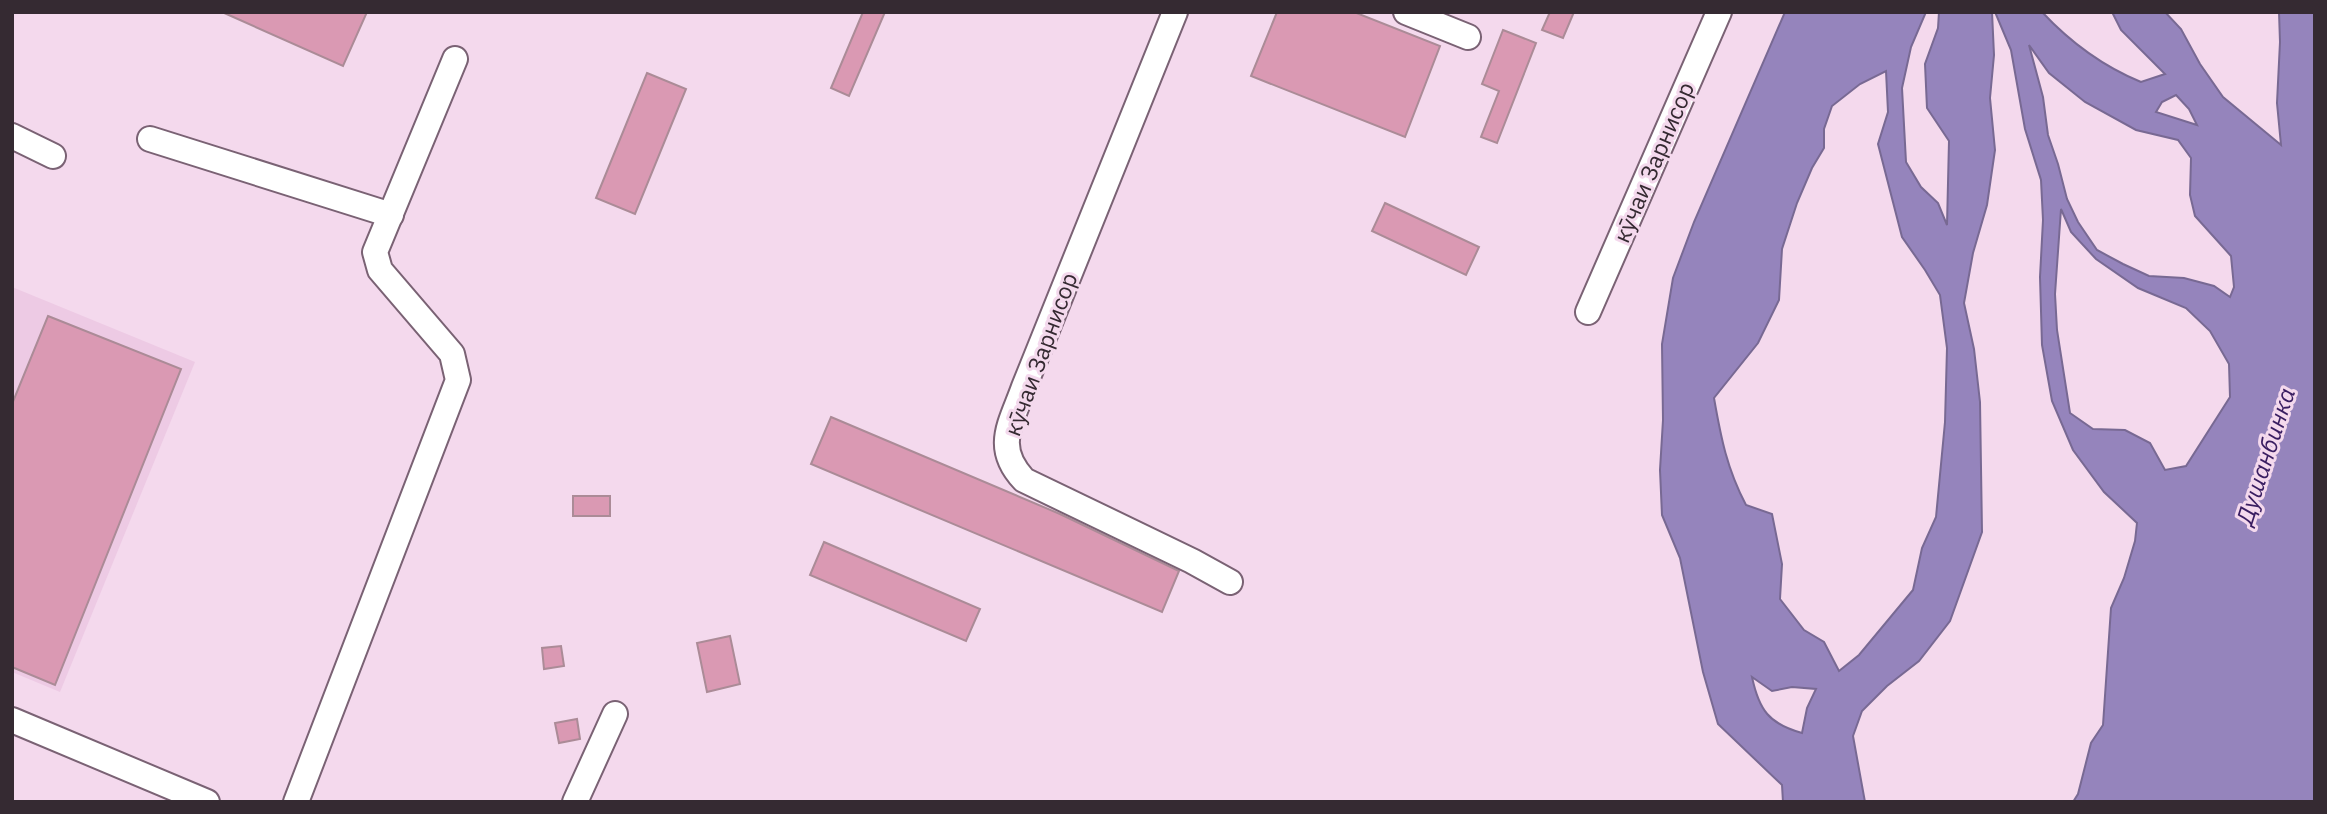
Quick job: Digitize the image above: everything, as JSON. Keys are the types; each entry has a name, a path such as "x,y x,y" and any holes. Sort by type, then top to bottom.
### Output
{"lane":[{"name":"кӯчаи Зарнисор","path":"1175,12 1024,387 1009,429 1005,450 1013,468 1024,480 1230,582"},
{"path":"1406,12 1468,37"},
{"name":"кӯчаи Зарнисор","path":"1588,312 1719,12"},
{"path":"296,802 458,380 452,354 380,270 375,252 455,60"},
{"path":"12,136 53,156"},
{"path":"150,139 391,215"},
{"path":"575,802 615,714"},
{"path":"12,720 207,802"}],"shaded area":[{"path":"12,287 195,362 60,692 12,672"}],"water":[{"path":"1785,12 1926,12 1911,47 1902,88 1906,162 1921,187 1938,203 1947,225 1949,141 1927,108 1925,64 1938,28 1939,12 1992,12 1994,55 1990,98 1995,150 1987,205 1973,253 1964,303 1974,349 1980,402 1982,532 1950,621 1919,661 1887,686 1862,711 1853,736 1865,802 1783,802 1782,785 1718,724 1703,672 1680,558 1662,515 1662,344 1673,278 1694,222","holes":["1886,71 1888,112 1878,144 1902,237 1940,295 1947,348 1945,422 1936,517 1922,548 1913,590 1859,655 1839,671 1824,642 1804,630 1780,599 1782,564 1772,514 1746,505 1726,453 1714,398 1758,343 1779,300 1782,249 1797,203 1824,148 1824,129 1832,106 1860,84","1752,677 1772,691 1792,687 1816,689 1807,708 1802,733 1781,725 1767,714 1758,698"]},
{"name":"Душанбинка","path":"1995,12 2042,12 2088,53 2141,82 2165,74 2121,30 2112,12 2165,12 2181,29 2200,64 2223,97 2281,145 2277,103 2279,12 2315,12 2315,802 2073,802 2078,794 2091,743 2103,725 2111,608 2124,578 2135,541 2137,523 2104,492 2073,450 2052,401 2042,345 2041,180 2025,129 2011,50","holes":["2029,45 2049,73 2085,102 2136,130 2178,140 2191,158 2190,195 2195,216 2231,256 2234,287 2230,297 2214,286 2184,278 2149,276 2097,250 2078,222 2067,199 2048,135 2043,97","2176,95 2189,109 2197,125 2156,112 2162,102","2061,209 2071,232 2096,259 2138,288 2186,308 2210,331 2229,364 2230,397 2186,466 2165,470 2150,443 2125,430 2093,429 2070,413 2057,330 2055,294"]}],"building":[{"path":"222,12 367,12 343,66"},
{"path":"863,12 885,12 849,96 831,88"},
{"path":"1277,12 1354,12 1440,46 1405,137 1251,76"},
{"path":"1550,12 1574,12 1563,38 1542,30"},
{"path":"1503,30 1536,43 1497,143 1481,137 1499,91 1482,84"},
{"path":"647,73 686,89 635,214 596,198"},
{"path":"1385,203 1479,247 1466,275 1372,231"},
{"path":"48,316 181,369 55,685 12,667 12,404"},
{"path":"831,417 1060,514 1179,571 1162,612 811,464"},
{"path":"573,496 610,496 610,516 573,516"},
{"path":"824,542 980,609 966,641 810,575"},
{"path":"730,636 740,684 707,692 697,643"},
{"path":"561,646 564,666 544,669 542,648"},
{"path":"577,719 580,739 559,743 555,723"}]}
